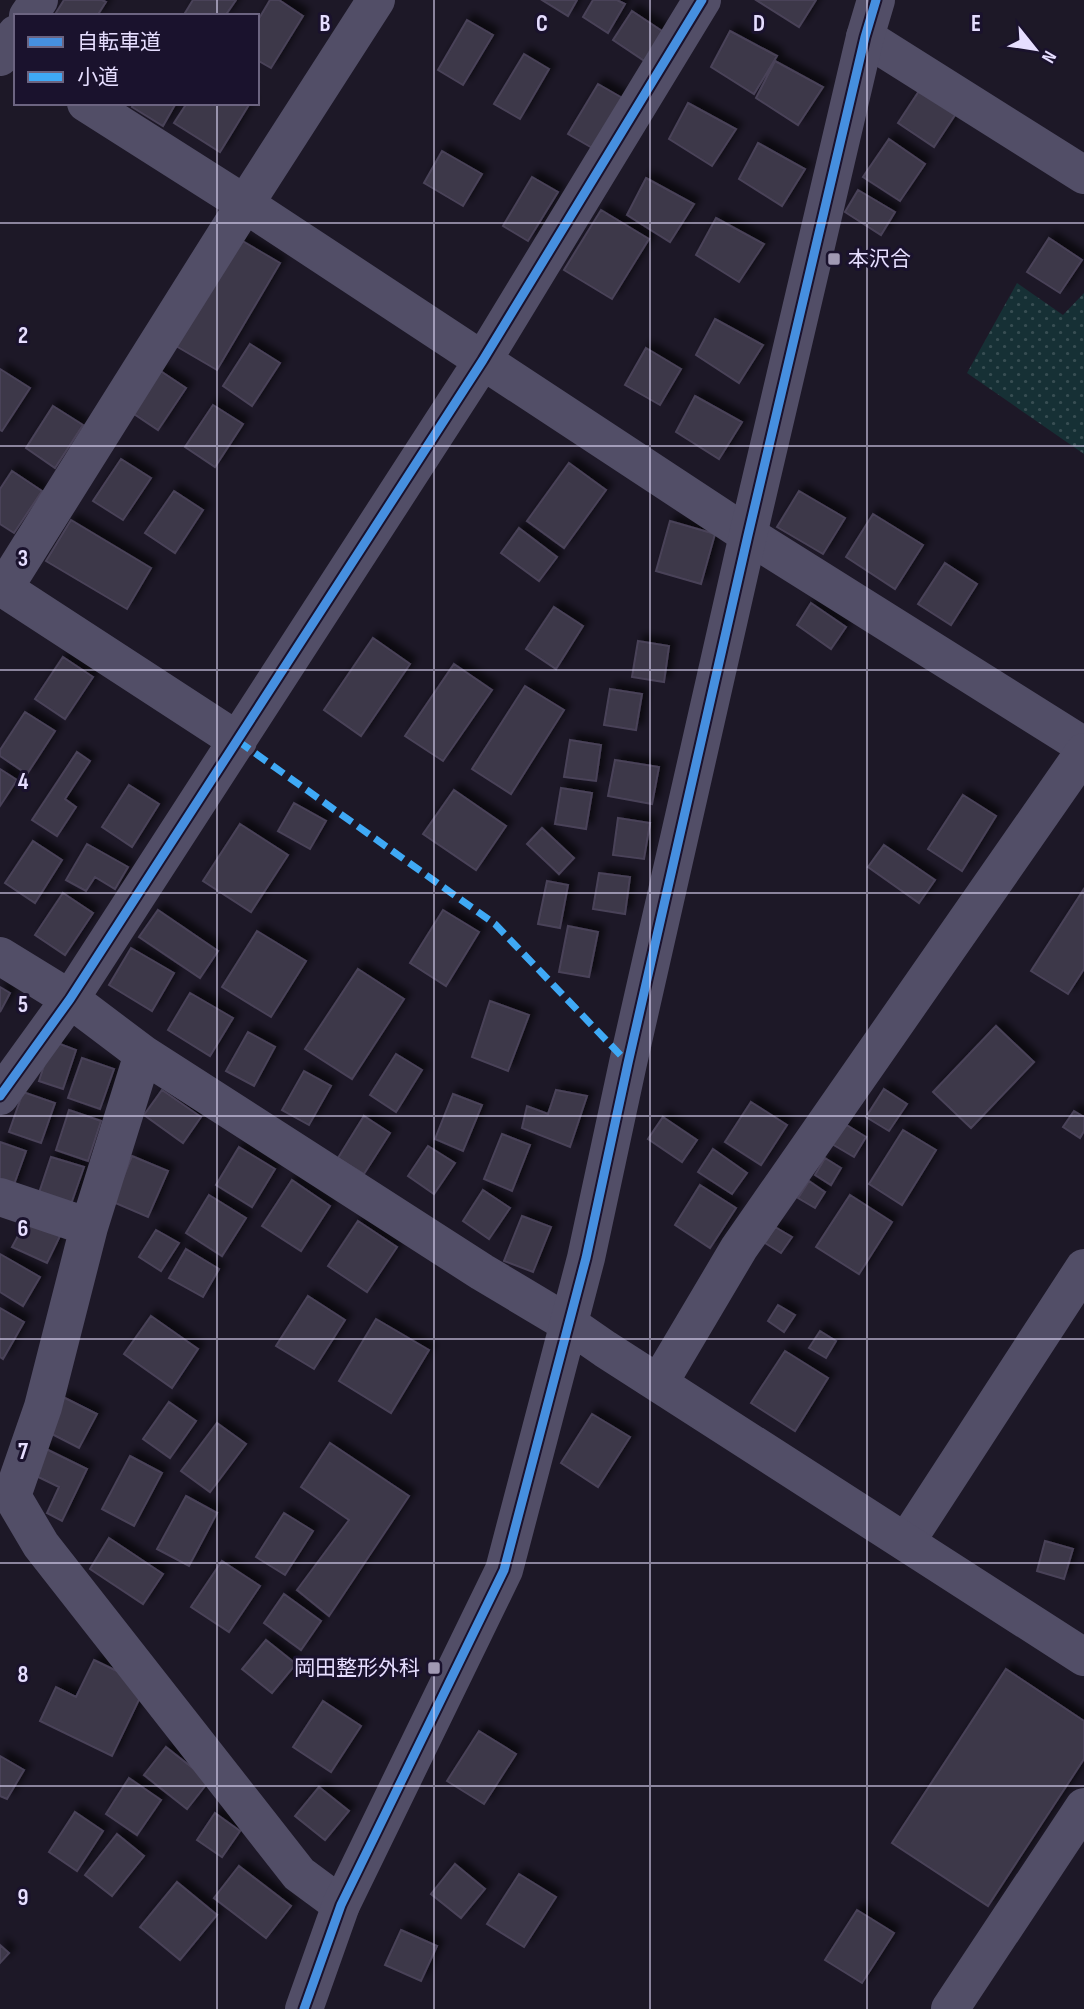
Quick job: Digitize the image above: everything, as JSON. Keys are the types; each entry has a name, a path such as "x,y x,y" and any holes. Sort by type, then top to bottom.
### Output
{"street":[{"path":"238,741 2,587 376,0"},
{"path":"0,1096 70,999 483,360 702,0"},
{"path":"304,2009 341,1905 504,1570 586,1258 748,535 876,0"},
{"path":"865,37 1084,175"},
{"path":"89,105 245,204 748,535 1084,746"},
{"path":"659,1383 738,1248 1084,752"},
{"path":"0,956 70,999 143,1054 482,1272 569,1324 1084,1657"},
{"path":"143,1054 89,1227 43,1407 12,1496 41,1545 299,1874 341,1905"},
{"path":"0,1197 89,1227"},
{"path":"906,1542 1084,1268"},
{"path":"950,2009 1084,1807"}],"green space":[{"path":"1017,283 1063,315 1084,293 1084,454 967,373"}],"building":[{"path":"64,0 106,2 98,14 55,14"},
{"path":"193,0 236,0 226,14 185,13"},
{"path":"270,0 279,0 303,16 271,68 259,61 259,19"},
{"path":"542,0 577,0 568,16"},
{"path":"593,0 617,0 625,4 608,33 583,17"},
{"path":"756,0 816,0 799,27"},
{"path":"632,11 665,33 646,62 613,40"},
{"path":"467,20 493,35 463,85 438,70"},
{"path":"730,31 777,56 754,94 711,67"},
{"path":"524,54 549,69 520,119 494,104"},
{"path":"775,61 823,87 798,125 756,98"},
{"path":"598,84 624,99 594,149 568,134"},
{"path":"923,85 959,109 934,147 898,123"},
{"path":"688,103 736,129 712,166 669,139"},
{"path":"133,105 175,105 163,126 132,107"},
{"path":"186,105 249,105 220,152 174,123"},
{"path":"889,139 925,164 900,201 863,177"},
{"path":"758,143 805,169 782,206 739,179"},
{"path":"442,151 482,174 463,206 424,183"},
{"path":"532,177 558,192 528,241 503,226"},
{"path":"646,178 694,204 670,242 627,215"},
{"path":"858,190 895,212 881,235 845,212"},
{"path":"601,210 649,239 612,299 564,270"},
{"path":"716,218 764,244 739,282 696,255"},
{"path":"1049,238 1082,260 1060,293 1027,272"},
{"path":"239,239 280,263 217,370 176,346"},
{"path":"715,319 763,345 739,383 696,355"},
{"path":"250,344 280,363 252,406 223,386"},
{"path":"646,348 681,369 660,405 625,385"},
{"path":"156,368 186,388 158,430 128,410"},
{"path":"0,369 30,388 2,431 0,430"},
{"path":"695,396 742,422 719,459 676,432"},
{"path":"213,405 243,424 215,467 185,447"},
{"path":"53,406 83,425 55,468 26,448"},
{"path":"121,459 151,478 123,520 93,501"},
{"path":"569,463 606,490 564,548 527,521"},
{"path":"12,471 42,491 14,533 0,524 0,489"},
{"path":"174,491 203,510 175,553 145,533"},
{"path":"799,491 845,518 823,554 777,527"},
{"path":"873,514 923,545 895,589 846,557"},
{"path":"71,520 151,568 127,609 46,561"},
{"path":"670,521 715,534 701,584 656,571"},
{"path":"519,528 557,557 539,581 501,553"},
{"path":"945,563 977,584 951,625 918,604"},
{"path":"811,603 846,627 831,649 797,625"},
{"path":"554,607 583,626 556,669 526,649"},
{"path":"373,638 410,664 361,736 324,710"},
{"path":"638,641 669,646 664,682 632,677"},
{"path":"63,657 93,677 65,719 35,699"},
{"path":"454,664 492,690 443,761 405,736"},
{"path":"525,686 564,710 511,794 472,769"},
{"path":"610,689 642,694 636,730 604,725"},
{"path":"25,712 55,731 27,774 0,756 0,750"},
{"path":"570,740 601,745 596,781 564,777"},
{"path":"77,752 90,761 65,799 76,807 57,836 32,820"},
{"path":"615,760 659,767 652,804 608,796"},
{"path":"0,769 17,780 0,806"},
{"path":"129,785 159,804 132,847 102,827"},
{"path":"561,788 592,793 586,829 555,824"},
{"path":"454,790 506,826 476,870 423,834"},
{"path":"963,795 996,816 962,871 928,849"},
{"path":"294,803 326,821 310,849 278,831"},
{"path":"618,818 650,823 644,859 613,855"},
{"path":"240,824 288,855 251,912 203,881"},
{"path":"542,828 574,858 559,874 527,844"},
{"path":"33,841 62,860 35,903 5,883"},
{"path":"87,844 128,867 115,889 95,877 86,891 66,880"},
{"path":"884,845 935,880 919,903 868,867"},
{"path":"599,873 630,877 625,914 593,909"},
{"path":"547,881 568,885 560,928 538,924"},
{"path":"1084,889 1084,969 1068,994 1031,971"},
{"path":"63,893 93,913 65,955 35,935"},
{"path":"158,910 218,951 200,978 139,937"},
{"path":"443,910 479,932 446,986 410,963"},
{"path":"568,926 598,932 589,977 559,972"},
{"path":"257,931 306,961 271,1017 222,987"},
{"path":"131,948 174,973 152,1011 109,985"},
{"path":"358,969 404,999 352,1079 305,1049"},
{"path":"0,987 10,993 0,1012"},
{"path":"190,993 233,1018 210,1056 168,1030"},
{"path":"490,1001 529,1015 508,1071 472,1057"},
{"path":"996,1026 1034,1062 971,1128 933,1092"},
{"path":"248,1032 275,1047 254,1086 226,1071"},
{"path":"52,1041 76,1050 63,1089 39,1081"},
{"path":"396,1054 422,1070 396,1112 370,1095"},
{"path":"82,1058 114,1069 100,1109 68,1098"},
{"path":"304,1071 331,1086 309,1125 282,1110"},
{"path":"884,1089 907,1104 889,1131 866,1117"},
{"path":"162,1090 201,1117 183,1143 144,1115"},
{"path":"556,1090 587,1096 570,1147 522,1128 527,1106 548,1114"},
{"path":"23,1092 55,1103 41,1143 9,1132"},
{"path":"453,1094 482,1105 463,1151 435,1139"},
{"path":"751,1102 787,1125 761,1165 725,1142"},
{"path":"69,1110 101,1121 88,1161 56,1150"},
{"path":"1074,1111 1084,1117 1084,1131 1080,1138 1063,1127"},
{"path":"364,1116 390,1133 364,1174 338,1158"},
{"path":"663,1117 697,1140 682,1162 648,1139"},
{"path":"845,1124 866,1137 854,1157 832,1144"},
{"path":"903,1130 936,1150 902,1205 869,1184"},
{"path":"502,1134 530,1145 512,1191 484,1179"},
{"path":"0,1142 26,1151 12,1190 0,1186"},
{"path":"428,1146 455,1163 434,1194 408,1176"},
{"path":"239,1147 275,1169 252,1207 216,1185"},
{"path":"713,1149 747,1173 732,1194 698,1172"},
{"path":"132,1156 168,1171 148,1217 113,1202"},
{"path":"51,1157 84,1167 70,1207 38,1196"},
{"path":"825,1158 841,1168 831,1185 815,1175"},
{"path":"292,1180 330,1206 301,1251 262,1226"},
{"path":"809,1181 825,1192 815,1208 798,1198"},
{"path":"700,1185 736,1208 710,1248 675,1225"},
{"path":"483,1190 510,1208 489,1239 463,1221"},
{"path":"209,1195 246,1218 222,1256 186,1233"},
{"path":"850,1195 892,1222 859,1274 816,1247"},
{"path":"522,1216 551,1227 533,1272 504,1261"},
{"path":"27,1219 60,1236 47,1263 12,1247"},
{"path":"358,1221 397,1247 367,1292 328,1266"},
{"path":"775,1227 792,1237 781,1253 765,1243"},
{"path":"156,1230 179,1243 161,1271 139,1257"},
{"path":"186,1249 219,1269 203,1297 169,1278"},
{"path":"0,1254 40,1277 23,1306 0,1292"},
{"path":"308,1296 345,1320 314,1369 276,1346"},
{"path":"778,1305 795,1315 784,1332 768,1321"},
{"path":"0,1308 24,1322 3,1359 0,1357"},
{"path":"151,1316 198,1349 172,1388 124,1354"},
{"path":"376,1319 429,1350 391,1413 339,1381"},
{"path":"820,1331 836,1341 826,1358 809,1348"},
{"path":"785,1351 828,1378 795,1431 751,1403"},
{"path":"63,1397 97,1414 79,1448 46,1431"},
{"path":"169,1402 196,1421 170,1458 143,1439"},
{"path":"592,1414 630,1437 598,1487 561,1463"},
{"path":"217,1423 246,1444 210,1492 181,1471"},
{"path":"330,1443 409,1496 329,1616 297,1590 349,1520 301,1487"},
{"path":"40,1446 87,1469 62,1521 47,1513 59,1487 28,1472"},
{"path":"130,1456 162,1473 134,1526 102,1509"},
{"path":"186,1496 217,1513 189,1566 157,1549"},
{"path":"284,1513 313,1531 285,1575 256,1557"},
{"path":"109,1538 163,1574 143,1604 90,1569"},
{"path":"1045,1541 1073,1549 1064,1579 1037,1571"},
{"path":"222,1561 260,1586 229,1632 191,1607"},
{"path":"284,1594 321,1621 301,1650 264,1623"},
{"path":"266,1640 296,1664 272,1693 242,1669"},
{"path":"94,1660 146,1685 112,1756 40,1721 56,1687 76,1697"},
{"path":"1006,1669 1084,1721 1084,1759 988,1906 892,1843"},
{"path":"323,1701 361,1726 331,1772 293,1747"},
{"path":"479,1731 516,1754 484,1804 447,1781"},
{"path":"166,1747 209,1781 187,1809 144,1775"},
{"path":"0,1756 24,1770 7,1799 0,1796"},
{"path":"129,1778 161,1800 137,1835 106,1814"},
{"path":"319,1787 349,1811 325,1840 295,1816"},
{"path":"75,1812 103,1831 77,1871 49,1852"},
{"path":"215,1813 240,1831 222,1857 197,1840"},
{"path":"117,1834 144,1856 112,1896 85,1875"},
{"path":"455,1864 485,1889 461,1918 431,1894"},
{"path":"239,1866 291,1906 266,1938 214,1898"},
{"path":"519,1874 556,1897 524,1947 487,1924"},
{"path":"177,1882 217,1915 180,1960 140,1927"},
{"path":"857,1910 894,1933 862,1983 825,1960"},
{"path":"401,1930 437,1946 421,1981 385,1965"},
{"path":"0,1945 9,1953 0,1963"}],"marked path":[{"path":"238,741 495,924 628,1063"}],"cycle path":[{"path":"0,1096 70,999 483,360 702,0"},
{"path":"304,2009 341,1905 504,1570 586,1258 748,535 876,0"}],"place":[{"name":"本沢合","path":"834,259"},
{"name":"岡田整形外科","path":"434,1668"}]}
